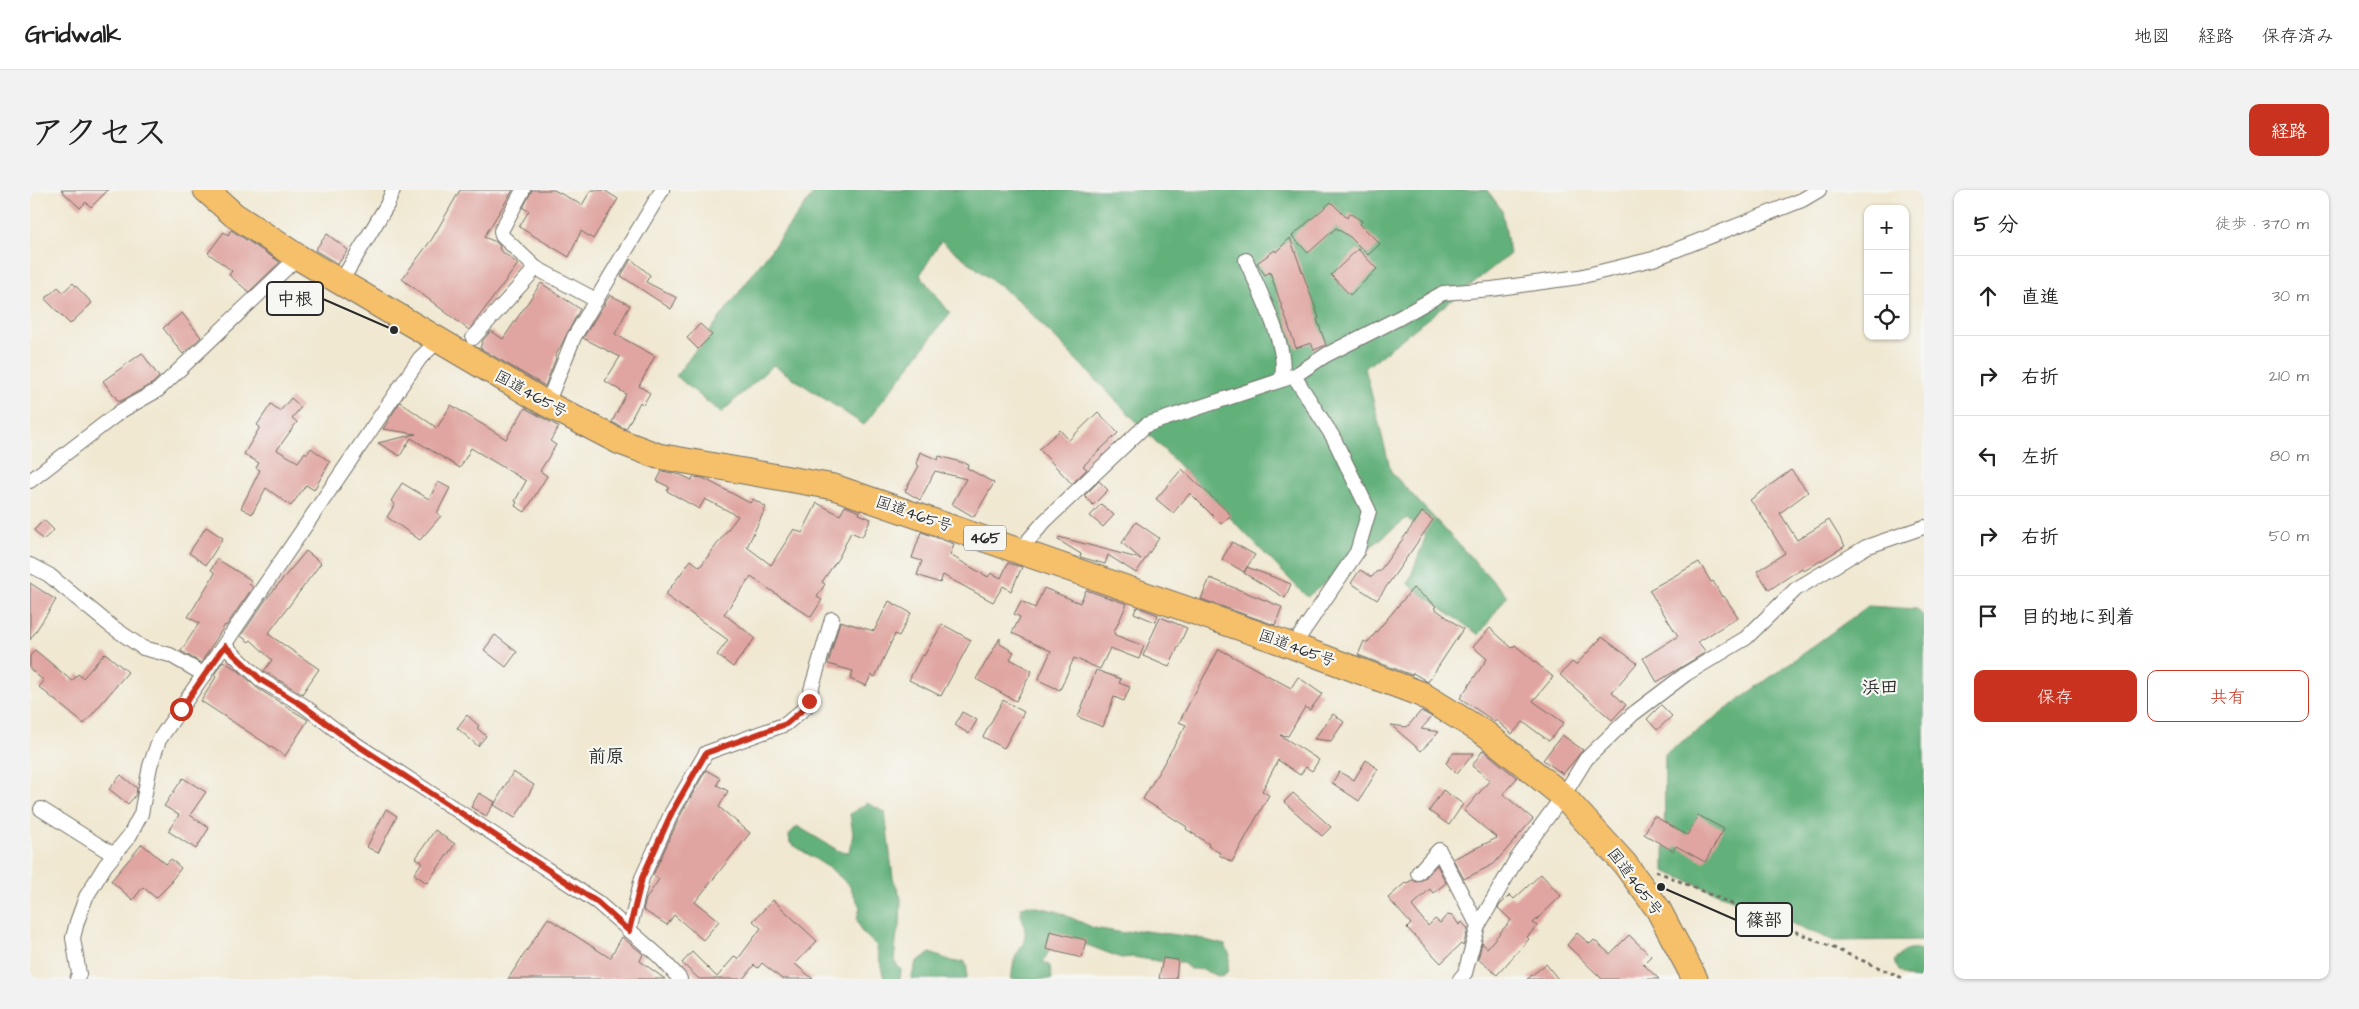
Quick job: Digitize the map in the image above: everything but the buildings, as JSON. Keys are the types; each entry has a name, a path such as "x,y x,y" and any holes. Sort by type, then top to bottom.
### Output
{"highway":[{"name":"国道465号","path":"206,190 234,215 298,257 547,404 618,441 658,456 834,487 1020,550 1292,646 1421,694 1486,734 1563,796 1624,863 1658,909 1694,979"}],"street":[{"path":"340,282 387,205 393,190"},
{"path":"523,190 501,230 502,236 536,268 596,300"},
{"path":"547,404 574,337 662,190"},
{"path":"1020,550 1045,521 1146,424 1288,378 1326,355 1443,293 1579,277 1653,259 1802,200 1819,190"},
{"path":"30,481 121,411 158,390 298,257"},
{"path":"1246,260 1282,350 1288,378 1333,437 1369,511 1357,552 1292,646"},
{"path":"473,338 536,268"},
{"path":"77,979 80,974 73,938 77,922 86,897 130,835 141,814 150,766 159,740 420,358 438,341"},
{"path":"1460,979 1465,972 1478,926 1516,860 1563,796 1586,759 1633,714 1686,674 1746,638 1796,589 1866,547 1924,527"},
{"path":"30,565 49,575 111,626 143,648 170,655 205,675"},
{"path":"629,931 642,878 672,812 706,753 786,724 806,707 832,619"},
{"path":"225,646 261,680 302,705 345,737 597,902 660,957 680,979"},
{"path":"41,809 114,855"},
{"path":"1418,873 1439,850 1478,926"}],"path":[{"path":"1652,870 1715,895 1788,930 1905,979"}],"green space":[{"path":"816,190 1487,190 1502,210 1510,254 1365,368 1391,472 1507,596 1479,635 1408,584 1426,535 1407,518 1307,597 1020,302 941,241 920,275 950,313 864,425 773,365 721,413 676,376"},
{"path":"1868,606 1917,609 1924,617 1924,940 1834,941 1664,871 1665,754"},
{"path":"867,803 885,812 893,878 901,898 900,926 897,933 894,961 901,970 900,979 884,979 876,945 861,931 857,919 860,907 849,885 831,869 790,843 789,835 797,826 839,851 849,852 853,834 850,814"},
{"path":"1028,905 1056,911 1094,928 1124,933 1137,930 1194,937 1225,945 1230,955 1227,973 1221,977 1200,969 1190,969 1182,962 1164,962 1133,957 1121,958 1082,943 1051,948 1043,961 1050,966 1052,979 1011,979 1013,965 1025,935 1020,908"},
{"path":"1924,950 1924,979 1905,976 1899,971 1894,961 1905,951"},
{"path":"930,953 955,962 964,961 967,966 966,979 911,979 916,962"}],"place":[{"name":"中根","path":"394,330"},
{"name":"篠部","path":"1661,887"}],"district":[{"name":"浜田","path":"1880,687"},
{"name":"前原","path":"606,756"}],"route":[{"path":"181,709 225,646 261,680 302,705 345,737 597,902 629,931 642,878 672,812 706,753 741,742 786,724 806,707 809,701"}]}
